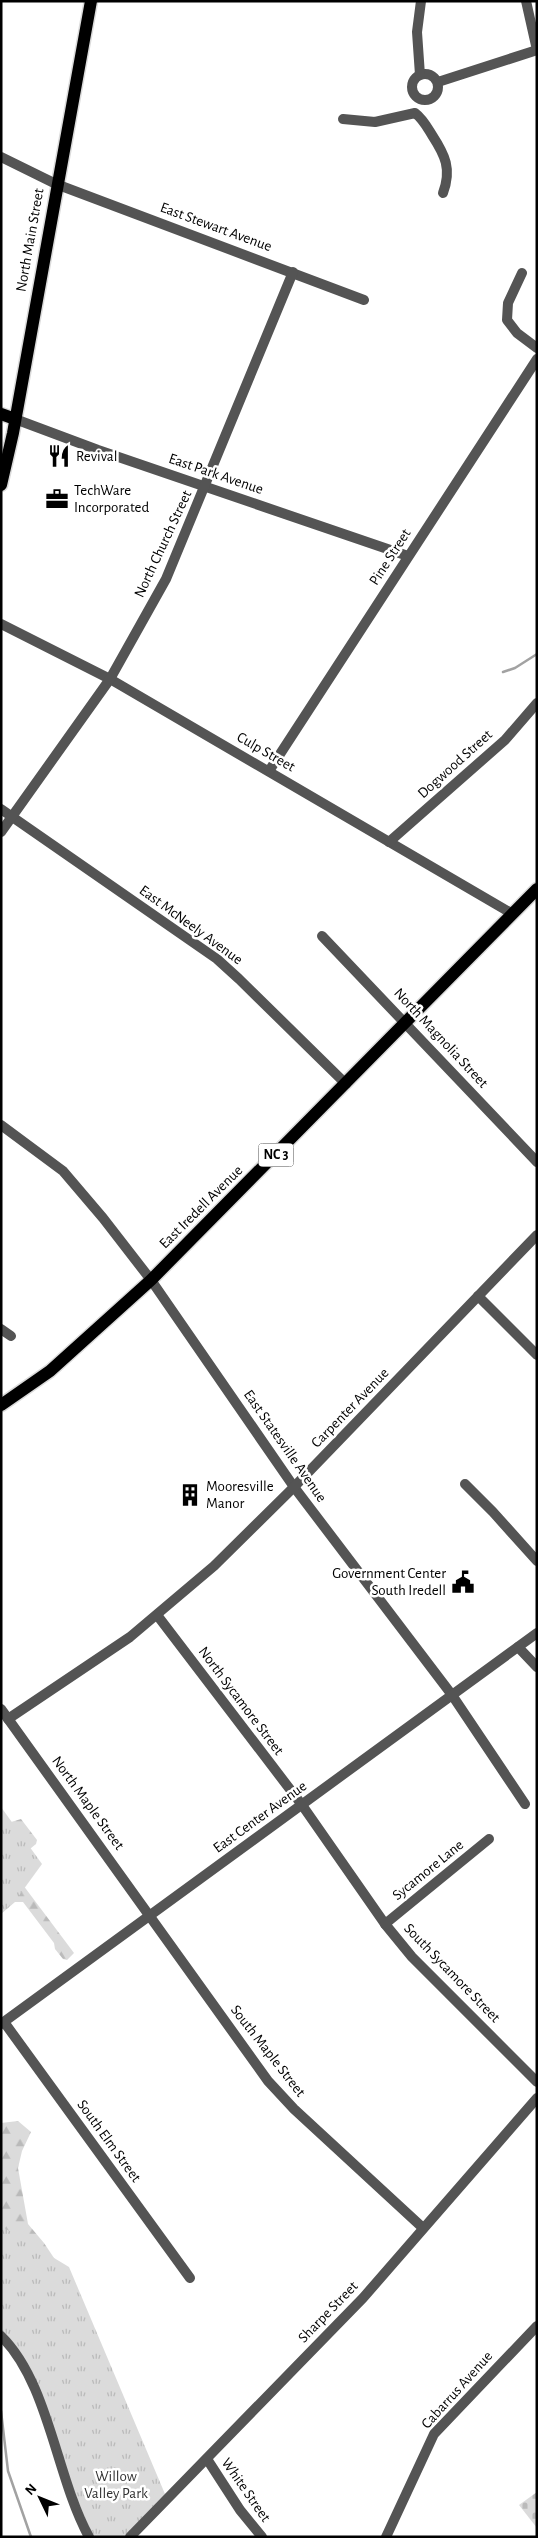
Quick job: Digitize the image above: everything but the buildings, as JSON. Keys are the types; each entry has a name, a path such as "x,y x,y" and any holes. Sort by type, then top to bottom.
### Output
{"main road":[{"name":"North Main Street","path":"1,485 15,419 56,184 91,1"},
{"path":"1,414 15,419"},
{"name":"East Iredell Avenue","path":"1,1405 50,1371 151,1280 346,1084 511,913 537,889"}],"street":[{"path":"420,76 416,32 421,1"},
{"path":"438,82 537,50 526,1"},
{"path":"428,74 438,82 438,89 433,97 421,99 414,94 412,86 420,76 428,74"},
{"path":"415,113 421,99"},
{"path":"343,119 375,122 415,113"},
{"path":"415,113 425,123 446,157 448,175 442,193"},
{"name":"East Stewart Avenue","path":"1,157 56,184 364,300"},
{"name":"North Church Street","path":"1,832 110,679 166,579 207,486 293,272"},
{"path":"522,273 508,303 507,320 517,333 537,348"},
{"name":"Pine Street","path":"269,771 537,359"},
{"name":"East Park Avenue","path":"15,419 98,450 408,556"},
{"name":"Culp Street","path":"1,624 110,679 511,913"},
{"name":"Dogwood Street","path":"389,842 505,740 537,702"},
{"name":"East McNeely Avenue","path":"1,809 217,959 346,1084"},
{"name":"North Magnolia Street","path":"322,936 406,1022 537,1162"},
{"name":"East Statesville Avenue","path":"1,1125 63,1171 97,1210 151,1280 294,1487 452,1695 525,1804"},
{"name":"Carpenter Avenue","path":"8,1719 130,1637 214,1566 294,1487 537,1235"},
{"path":"478,1296 537,1355"},
{"path":"1,1329 10,1336"},
{"path":"465,1484 494,1512 537,1561"},
{"name":"North Sycamore Street","path":"157,1615 302,1805"},
{"name":"East Center Avenue","path":"2,2023 537,1633"},
{"path":"518,1647 537,1667"},
{"name":"North Maple Street","path":"1,1709 151,1915"},
{"name":"South Sycamore Street","path":"302,1805 385,1924 412,1957 537,2082"},
{"name":"Sycamore Lane","path":"385,1924 489,1839"},
{"name":"South Maple Street","path":"151,1915 268,2081 294,2109 423,2228"},
{"name":"South Elm Street","path":"2,2023 190,2278"},
{"name":"Sharpe Street","path":"130,2537 349,2313 537,2098"},
{"name":"Cabarrus Avenue","path":"386,2537 434,2434 537,2326"},
{"path":"1,2336 19,2357 29,2376 71,2496 88,2537"},
{"name":"White Street","path":"206,2459 240,2510 262,2537"}],"green space":[{"path":"1,1807 42,1864 18,1897 1,1914"},
{"path":"21,1819 37,1840 36,1844 25,1853 20,1881 74,1953 67,1960 63,1959 55,1949 54,1943 23,1902 15,1902 1,1914 1,1825"},
{"path":"18,2121 31,2132 22,2151 18,2168 28,2224 44,2243 64,2273 1,2287 1,2123"},
{"name":"Willow Valley Park","path":"1,2226 69,2267 165,2494 124,2537 94,2537 72,2485 46,2406 32,2373 24,2358 1,2330"},
{"path":"537,2492 537,2528 519,2505"}],"waterway":[{"path":"503,672 515,668 537,654"},
{"path":"1,2411 8,2471 31,2537"}],"place":[{"name":"Revival","path":"59,456"},
{"name":"TechWare Incorporated","path":"57,499"},
{"name":"Mooresville Manor","path":"190,1495"},
{"name":"Government Center South Iredell","path":"463,1582"}]}
